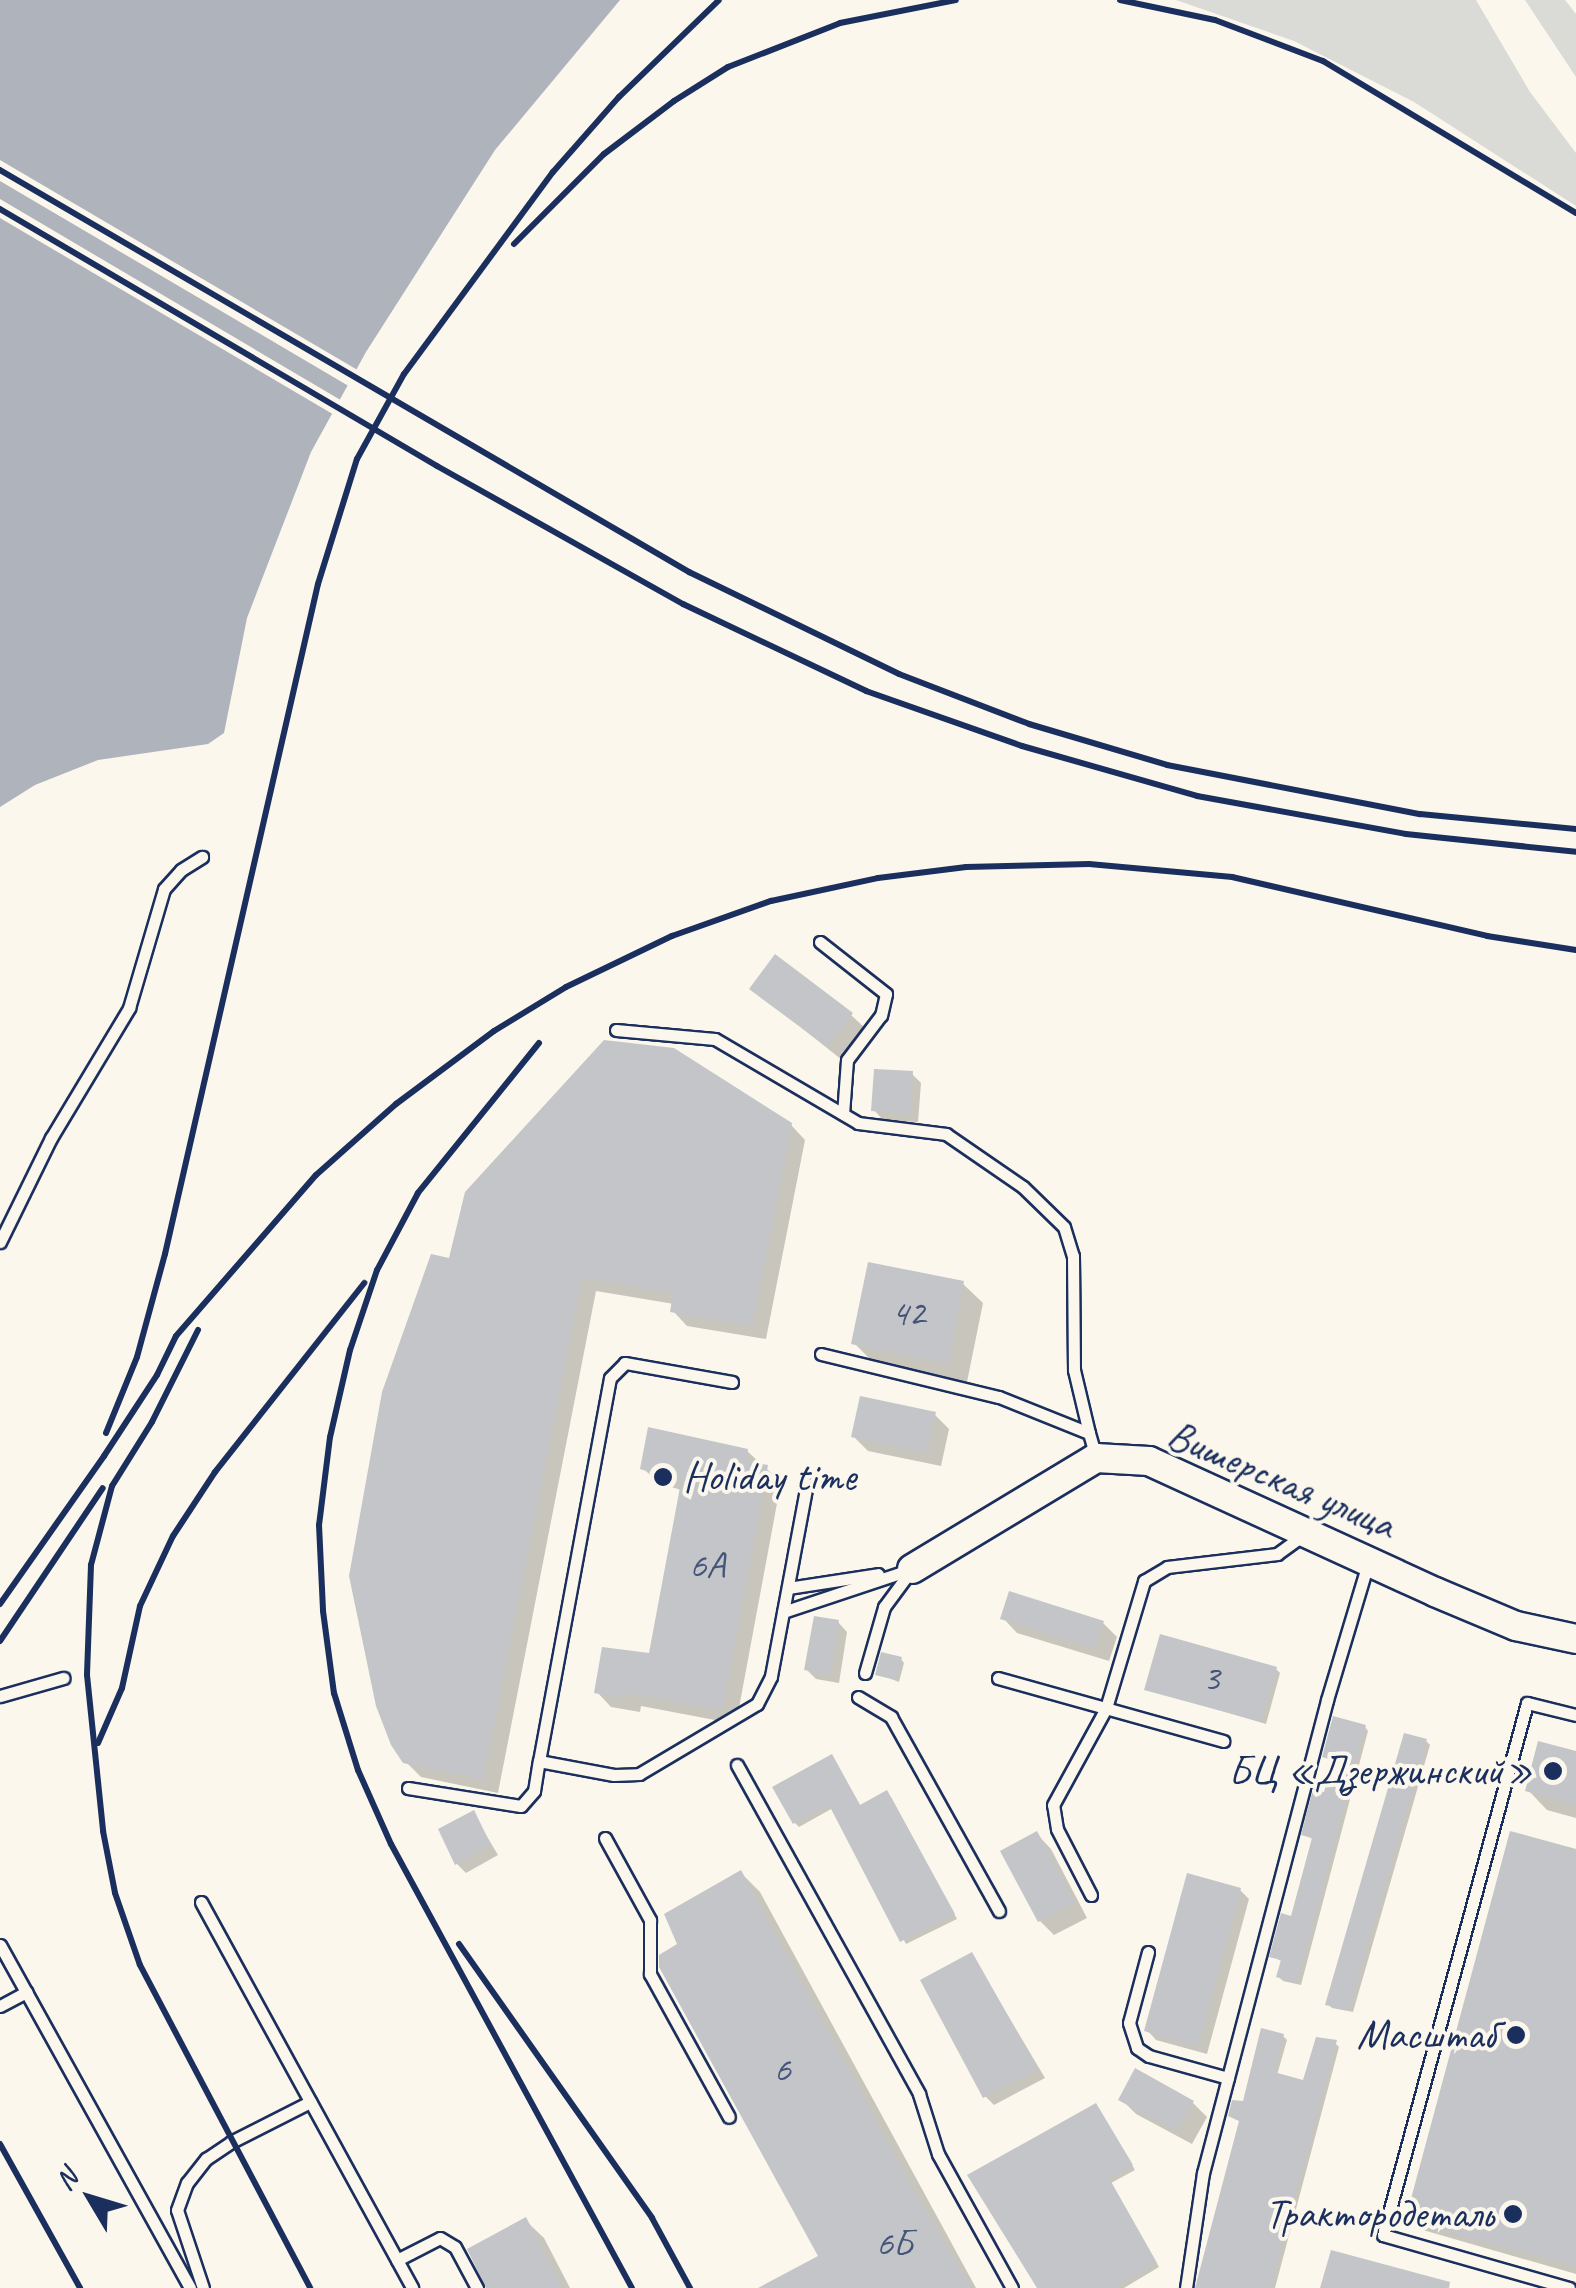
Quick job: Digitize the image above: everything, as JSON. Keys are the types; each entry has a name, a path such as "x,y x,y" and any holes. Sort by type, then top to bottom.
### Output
{"street":[{"name":"Вишерская улица","path":"912,1569 1093,1446 1149,1461 1516,1626 1576,1639"}],"lane":[{"path":"0,1242 51,1138 129,1008 164,889 181,870 202,857"},
{"path":"820,942 886,994 882,1015 848,1060 843,1114"},
{"path":"616,1030 715,1039 858,1123 946,1134 1023,1188 1064,1227 1074,1256 1074,1370 1093,1446"},
{"path":"821,1354 999,1397 1093,1446"},
{"path":"408,1788 520,1806 534,1791 610,1378 625,1363 732,1382"},
{"path":"539,1761 614,1775 639,1774 746,1713 766,1692 807,1483"},
{"path":"1092,1895 1056,1829 1053,1806 1106,1708 1138,1594 1153,1572 1277,1554 1307,1532"},
{"path":"1186,2288 1203,2173 1326,1700 1368,1560"},
{"path":"783,1612 912,1569"},
{"path":"788,1588 912,1569"},
{"path":"865,1673 884,1607 912,1569"},
{"path":"0,1696 63,1678"},
{"path":"998,1678 1223,1741"},
{"path":"858,1697 891,1717 999,1911"},
{"path":"1569,2288 1383,2235 1527,1703 1576,1715"},
{"path":"736,1765 919,2094 938,2154 1012,2288"},
{"path":"605,1838 650,1920 650,1974 729,2116"},
{"path":"202,1902 412,2288"},
{"path":"0,1945 190,2288"},
{"path":"1148,1952 1128,2023 1137,2048 1228,2078"},
{"path":"0,2006 26,1992"},
{"path":"204,2288 177,2210 187,2183 206,2159 310,2102"},
{"path":"397,2260 440,2238 455,2247 477,2288"}],"shaded area":[{"path":"0,0 620,0 495,150 366,352 311,452 247,618 224,733 208,744 98,760 35,785 0,807"},
{"path":"1176,0 1476,0 1530,92 1576,153 1576,206 1414,102 1294,41"},
{"path":"1525,0 1565,0 1576,14 1576,77"}],"pier":[{"path":"0,160 361,372 352,388 0,181"},
{"path":"0,199 344,402 336,416 0,218"}],"building":[{"path":"775,954 853,1013 827,1047 749,989"},
{"path":"604,1040 674,1048 792,1123 752,1326 670,1312 673,1293 582,1278 483,1780 403,1763 391,1745 376,1706 349,1576 382,1392 431,1254 449,1258 465,1192"},
{"path":"874,1069 913,1071 910,1114 871,1111"},
{"path":"868,1262 964,1281 948,1364 851,1344"},
{"path":"860,1396 936,1412 927,1453 851,1437"},
{"path":"648,1427 748,1449 746,1461 768,1465 722,1710 627,1693 626,1699 594,1693 602,1647 649,1653 681,1482 640,1469"},
{"path":"1009,1591 1104,1621 1094,1648 1000,1619"},
{"path":"814,1616 839,1620 830,1675 804,1670"},
{"path":"1160,1634 1277,1667 1262,1722 1144,1690"},
{"path":"881,1652 902,1657 896,1680 875,1675"},
{"path":"1333,1716 1366,1725 1297,1983 1276,1977 1281,1960 1269,1957 1281,1913 1291,1916 1312,1838 1301,1835 1313,1789 1324,1792 1333,1760 1322,1757"},
{"path":"1404,1733 1427,1739 1349,2010 1325,2005"},
{"name":"БЦ «Дзержинский»","path":"1538,1741 1576,1751 1576,1805 1525,1791"},
{"path":"832,1754 860,1805 887,1790 955,1914 900,1942 829,1805 793,1824 772,1787"},
{"path":"474,1810 491,1845 455,1865 438,1829"},
{"path":"1037,1831 1075,1903 1038,1922 1000,1851"},
{"name":"Масштаб","path":"1510,1831 1576,1849 1576,2266 1405,2221"},
{"path":"741,1870 919,2200 972,2288 758,2288 818,2256 659,1967 659,1955 677,1944 664,1914"},
{"path":"1187,1873 1241,1888 1198,2047 1144,2031"},
{"path":"972,1952 1038,2069 983,2098 920,1980"},
{"path":"1261,2028 1284,2034 1274,2072 1303,2080 1316,2037 1337,2040 1271,2288 1195,2288 1239,2121 1228,2116 1232,2100 1243,2101"},
{"path":"1135,2068 1194,2101 1176,2131 1118,2100"},
{"path":"1096,2103 1133,2165 1109,2178 1157,2263 1114,2288 1037,2288 967,2175"},
{"path":"526,2217 563,2288 486,2288 467,2249"},
{"path":"1331,2250 1450,2282 1449,2288 1320,2288"}],"railway":[{"path":"106,1433 137,1357 165,1254 318,584 357,459 404,374 553,172 619,97 719,0"},
{"path":"514,244 604,154 674,101 728,67 840,23 956,0"},
{"path":"1120,0 1215,20 1323,61 1576,213"},
{"path":"0,170 689,572 899,674 1029,724 1167,765 1420,814 1576,829"},
{"path":"0,209 437,466 683,604 866,691 1022,746 1197,796 1406,834 1576,852"},
{"path":"0,1604 104,1456 157,1375 176,1336 316,1175 396,1104 494,1031 566,987 672,936 771,901 878,878 966,867 1089,864 1232,877 1487,936 1576,950"},
{"path":"539,1043 418,1193 377,1270 350,1350 330,1437 319,1525 323,1611 334,1693 358,1770 391,1844 632,2288"},
{"path":"98,1743 122,1688 140,1606 173,1536 215,1472 364,1283"},
{"path":"198,1330 152,1422 112,1486 91,1565 87,1675 103,1831 115,1893 140,1965 310,2288"},
{"path":"0,1641 103,1488"},
{"path":"459,1944 652,2218 690,2288"},
{"path":"0,2144 80,2288"}],"place":[{"name":"Holiday time","path":"663,1477"},
{"name":"БЦ «Дзержинский»","path":"1553,1771"},
{"name":"Масштаб","path":"1516,2035"},
{"name":"Трактородеталь","path":"1513,2214"}]}
